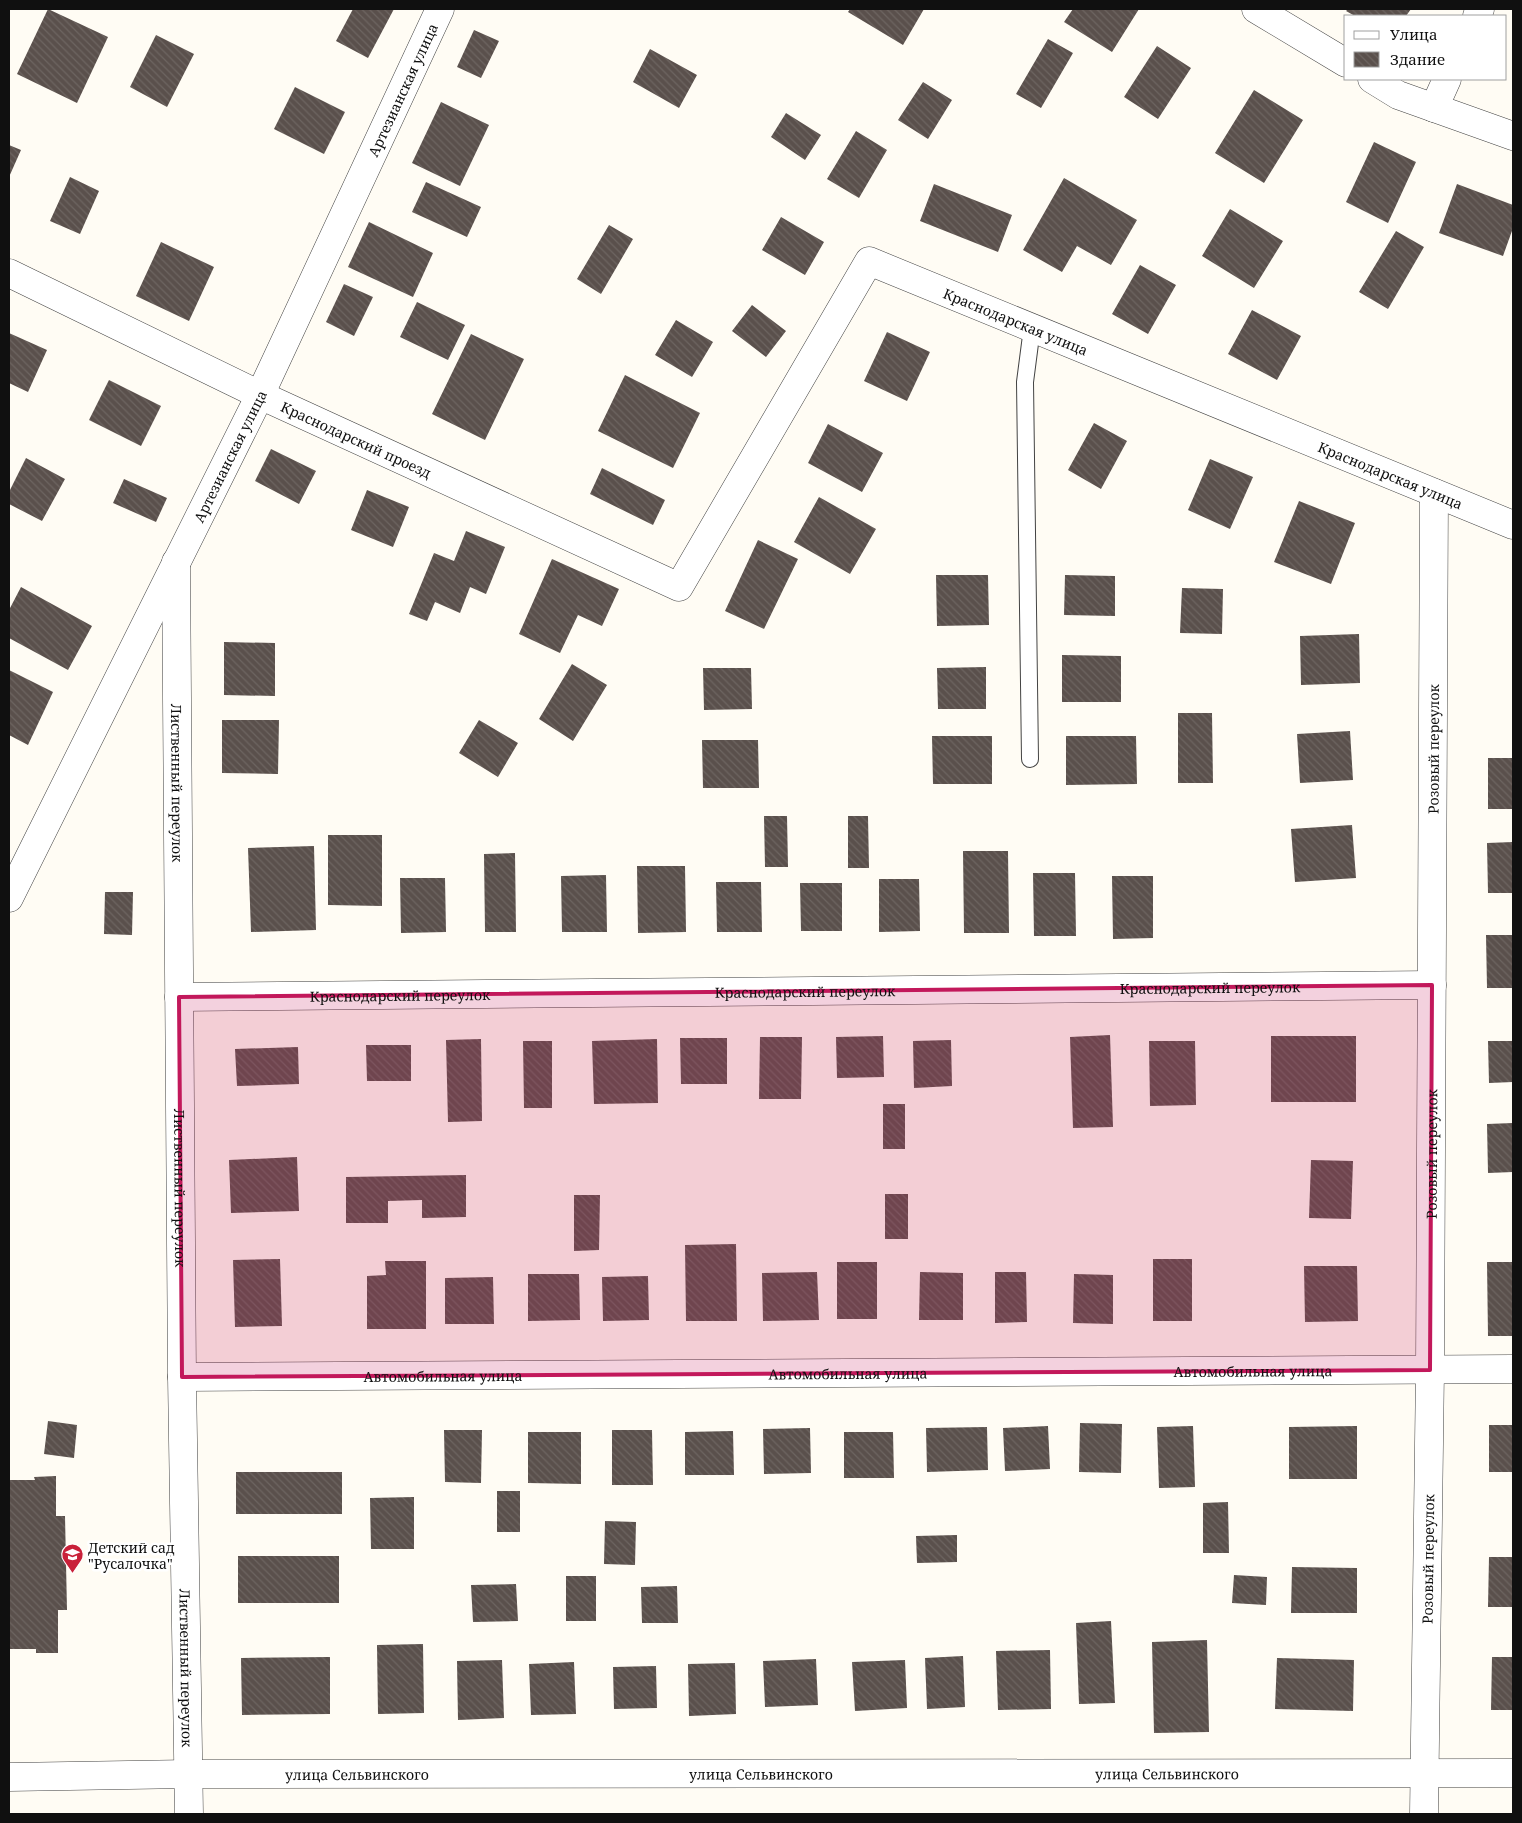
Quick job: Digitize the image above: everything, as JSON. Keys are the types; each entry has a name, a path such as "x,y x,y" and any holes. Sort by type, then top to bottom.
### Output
{"street":[{"name":"Артезианская улица","path":"9,898 260,394 440,9"},
{"path":"1256,9 1344,62"},
{"path":"1374,80 1398,95 1513,136"},
{"path":"1434,108 1448,80"},
{"name":"Краснодарская улица","path":"679,587 869,261 1513,525"},
{"name":"Краснодарский проезд","path":"9,273 260,394 679,587"},
{"name":"Розовый переулок","path":"1424,1814 1430,1370 1434,493"},
{"name":"Лиственный переулок","path":"176,562 182,1377 189,1814"},
{"name":"Краснодарский переулок","path":"179,997 1432,985"},
{"name":"Автомобильная улица","path":"182,1377 1513,1369"},
{"name":"улица Сельвинского","path":"9,1777 188,1774 1513,1773"}],"lane":[{"path":"1030,759 1025,382 1032,328"}],"highlighted area":[{"path":"1432,985 1430,1370 182,1377 179,997"}],"building":[{"path":"48,9 108,37 77,103 17,74"},
{"path":"353,9 394,9 368,58 336,41"},
{"path":"850,9 924,9 903,45 848,12"},
{"path":"1073,9 1139,9 1112,52 1064,22"},
{"path":"1348,9 1411,9 1407,15 1353,15 1346,11"},
{"path":"474,30 499,41 481,78 457,67"},
{"path":"156,35 194,54 167,107 130,87"},
{"path":"1048,39 1073,53 1041,108 1016,94"},
{"path":"1157,46 1191,68 1158,119 1124,97"},
{"path":"650,49 697,75 679,108 633,82"},
{"path":"923,82 952,100 928,139 898,120"},
{"path":"295,87 345,112 324,154 274,129"},
{"path":"1254,90 1303,120 1264,183 1215,153"},
{"path":"441,102 489,125 460,186 412,163"},
{"path":"786,113 821,135 805,160 771,137"},
{"path":"856,131 887,150 859,198 827,179"},
{"path":"1374,142 1416,162 1388,223 1346,202"},
{"path":"9,145 21,150 9,177"},
{"path":"70,177 99,191 80,234 50,221"},
{"path":"1064,178 1137,220 1111,265 1077,246 1062,272 1023,250"},
{"path":"426,182 481,207 467,237 412,212"},
{"path":"934,184 1012,215 998,252 920,221"},
{"path":"1457,184 1513,205 1513,228 1503,256 1439,233"},
{"path":"1230,209 1283,241 1254,288 1202,256"},
{"path":"781,217 824,242 805,275 762,250"},
{"path":"369,222 433,253 413,297 348,267"},
{"path":"609,225 633,239 601,294 577,279"},
{"path":"1396,231 1424,247 1388,309 1359,292"},
{"path":"161,242 214,267 189,321 136,296"},
{"path":"1140,265 1176,285 1148,334 1112,314"},
{"path":"344,284 373,297 354,336 326,322"},
{"path":"417,302 465,325 448,360 400,337"},
{"path":"752,305 786,331 766,357 732,331"},
{"path":"1252,310 1301,336 1277,380 1228,354"},
{"path":"676,320 713,342 692,377 655,355"},
{"path":"887,332 930,352 907,401 864,381"},
{"path":"9,333 47,350 28,392 9,383"},
{"path":"471,334 524,359 485,440 432,414"},
{"path":"625,375 700,413 673,468 598,431"},
{"path":"109,380 161,406 141,446 89,420"},
{"path":"1094,423 1127,441 1101,489 1068,470"},
{"path":"828,424 883,453 862,492 808,463"},
{"path":"271,449 316,471 299,504 255,481"},
{"path":"26,458 65,479 42,521 9,504 9,492"},
{"path":"1210,459 1253,477 1230,529 1188,510"},
{"path":"602,468 665,500 653,525 590,494"},
{"path":"124,479 167,498 156,522 113,503"},
{"path":"367,490 409,507 393,547 351,530"},
{"path":"819,497 876,529 850,574 794,542"},
{"path":"1299,501 1355,523 1331,584 1274,562"},
{"path":"466,531 505,547 486,594 470,587 460,613 435,602 427,621 409,614 434,553 454,561"},
{"path":"758,540 798,559 764,629 725,611"},
{"path":"552,559 619,589 602,626 578,615 560,653 519,634"},
{"path":"936,575 988,575 989,625 937,626"},
{"path":"1065,575 1115,576 1115,616 1064,615"},
{"path":"21,587 92,626 68,670 9,638 9,610"},
{"path":"1182,588 1223,589 1222,634 1180,633"},
{"path":"1359,634 1360,683 1301,685 1300,636"},
{"path":"224,642 275,643 275,696 224,695"},
{"path":"1062,655 1121,656 1121,702 1062,702"},
{"path":"572,664 607,685 573,741 539,719"},
{"path":"986,667 986,709 938,709 937,668"},
{"path":"703,668 751,668 752,709 704,710"},
{"path":"9,670 53,692 28,745 9,735"},
{"path":"1178,713 1212,713 1213,783 1178,783"},
{"path":"222,720 279,720 278,774 222,773"},
{"path":"479,720 518,743 498,777 459,753"},
{"path":"1350,731 1353,780 1300,783 1297,734"},
{"path":"932,736 992,736 992,784 933,784"},
{"path":"1066,736 1136,736 1137,784 1066,785"},
{"path":"702,740 758,740 759,788 703,788"},
{"path":"1488,758 1513,758 1513,809 1488,809"},
{"path":"764,816 787,816 788,867 765,867"},
{"path":"848,816 868,816 869,868 848,868"},
{"path":"1352,825 1356,878 1295,882 1291,829"},
{"path":"328,835 382,835 382,906 328,905"},
{"path":"1513,842 1513,893 1488,893 1487,843"},
{"path":"314,846 316,930 251,932 248,848"},
{"path":"963,851 1008,851 1009,933 964,933"},
{"path":"515,853 516,932 485,932 484,854"},
{"path":"637,866 685,866 686,932 638,933"},
{"path":"1033,873 1075,873 1076,936 1034,936"},
{"path":"606,875 607,932 562,932 561,876"},
{"path":"1112,876 1153,876 1153,938 1113,939"},
{"path":"400,878 445,878 446,932 401,933"},
{"path":"879,879 919,879 920,931 879,932"},
{"path":"716,882 761,882 762,932 717,932"},
{"path":"800,883 842,883 842,931 801,931"},
{"path":"105,892 133,892 132,935 104,934"},
{"path":"1486,935 1513,935 1513,988 1487,988"},
{"path":"1110,1035 1113,1127 1073,1128 1070,1037"},
{"path":"883,1036 884,1077 837,1078 836,1037"},
{"path":"1271,1036 1356,1036 1356,1102 1271,1102"},
{"path":"760,1037 802,1037 801,1099 759,1099"},
{"path":"680,1038 727,1038 727,1084 681,1084"},
{"path":"481,1039 482,1121 448,1122 446,1040"},
{"path":"657,1039 658,1103 594,1104 592,1041"},
{"path":"951,1040 952,1086 914,1088 913,1041"},
{"path":"523,1041 552,1041 552,1108 524,1108"},
{"path":"1149,1041 1195,1041 1196,1105 1150,1106"},
{"path":"1488,1041 1513,1041 1513,1082 1489,1083"},
{"path":"366,1045 411,1045 411,1081 367,1081"},
{"path":"298,1047 299,1084 237,1086 235,1049"},
{"path":"883,1104 905,1104 905,1149 883,1149"},
{"path":"1513,1123 1513,1172 1488,1173 1487,1124"},
{"path":"297,1157 299,1211 231,1213 229,1160"},
{"path":"1311,1160 1353,1161 1351,1219 1309,1218"},
{"path":"466,1175 466,1217 422,1218 422,1200 388,1201 388,1223 346,1223 346,1177"},
{"path":"885,1194 908,1194 908,1239 885,1239"},
{"path":"574,1195 600,1195 599,1250 574,1251"},
{"path":"736,1244 737,1321 686,1321 685,1245"},
{"path":"280,1259 282,1326 235,1327 233,1260"},
{"path":"1153,1259 1192,1259 1192,1321 1153,1321"},
{"path":"385,1261 426,1261 426,1329 367,1329 367,1276 386,1275"},
{"path":"837,1262 877,1262 877,1319 837,1319"},
{"path":"1487,1262 1513,1262 1513,1336 1488,1336"},
{"path":"1304,1266 1357,1266 1358,1321 1305,1322"},
{"path":"817,1272 819,1320 763,1321 762,1273"},
{"path":"920,1272 963,1273 963,1320 919,1320"},
{"path":"995,1272 1026,1272 1027,1322 995,1323"},
{"path":"528,1274 579,1274 580,1320 528,1321"},
{"path":"1074,1274 1113,1275 1113,1324 1073,1323"},
{"path":"648,1276 649,1320 603,1321 602,1277"},
{"path":"493,1277 494,1324 445,1324 445,1278"},
{"path":"48,1421 77,1425 74,1458 44,1454"},
{"path":"1080,1423 1122,1424 1121,1473 1079,1472"},
{"path":"1489,1425 1513,1425 1513,1472 1489,1472"},
{"path":"1048,1426 1050,1469 1005,1471 1003,1428"},
{"path":"1193,1426 1195,1487 1159,1488 1157,1427"},
{"path":"1357,1426 1357,1479 1289,1479 1289,1427"},
{"path":"987,1427 988,1470 927,1472 926,1428"},
{"path":"810,1428 811,1473 764,1474 763,1429"},
{"path":"444,1430 482,1430 481,1483 445,1482"},
{"path":"612,1430 652,1430 653,1485 612,1485"},
{"path":"733,1431 734,1475 685,1475 685,1432"},
{"path":"528,1432 581,1432 581,1484 528,1483"},
{"path":"844,1432 893,1432 894,1478 844,1478"},
{"path":"236,1472 342,1472 342,1514 236,1514"},
{"path":"56,1476 56,1516 65,1516 67,1610 58,1610 58,1653 36,1653 36,1649 9,1649 9,1480 35,1480 34,1477"},
{"path":"497,1491 520,1491 520,1532 497,1532"},
{"path":"414,1497 414,1549 371,1549 370,1498"},
{"path":"1228,1502 1229,1553 1203,1553 1203,1503"},
{"path":"605,1521 636,1522 635,1565 604,1564"},
{"path":"957,1535 957,1562 917,1563 916,1536"},
{"path":"238,1556 339,1556 339,1603 238,1603"},
{"path":"1489,1557 1513,1557 1513,1607 1488,1607"},
{"path":"1292,1567 1357,1568 1357,1613 1291,1613"},
{"path":"1234,1575 1267,1577 1266,1605 1232,1603"},
{"path":"566,1576 596,1576 596,1621 566,1621"},
{"path":"516,1584 518,1621 473,1622 471,1585"},
{"path":"677,1586 678,1623 642,1623 641,1587"},
{"path":"1111,1621 1115,1703 1079,1704 1076,1623"},
{"path":"1207,1640 1209,1732 1154,1733 1152,1642"},
{"path":"423,1644 424,1713 378,1714 377,1645"},
{"path":"1050,1650 1051,1709 998,1710 996,1651"},
{"path":"963,1656 965,1707 927,1709 925,1658"},
{"path":"330,1657 330,1714 242,1715 241,1658"},
{"path":"1492,1657 1513,1657 1513,1710 1491,1710"},
{"path":"1277,1658 1354,1660 1353,1711 1275,1709"},
{"path":"816,1659 818,1705 765,1707 763,1661"},
{"path":"502,1660 504,1718 458,1720 457,1661"},
{"path":"905,1660 907,1708 855,1711 852,1662"},
{"path":"574,1662 576,1714 531,1715 529,1664"},
{"path":"735,1663 736,1714 689,1716 688,1664"},
{"path":"656,1666 657,1708 614,1709 613,1667"}],"place":[{"name":"Детский сад \"Русалочка\"","path":"72,1574"}]}
